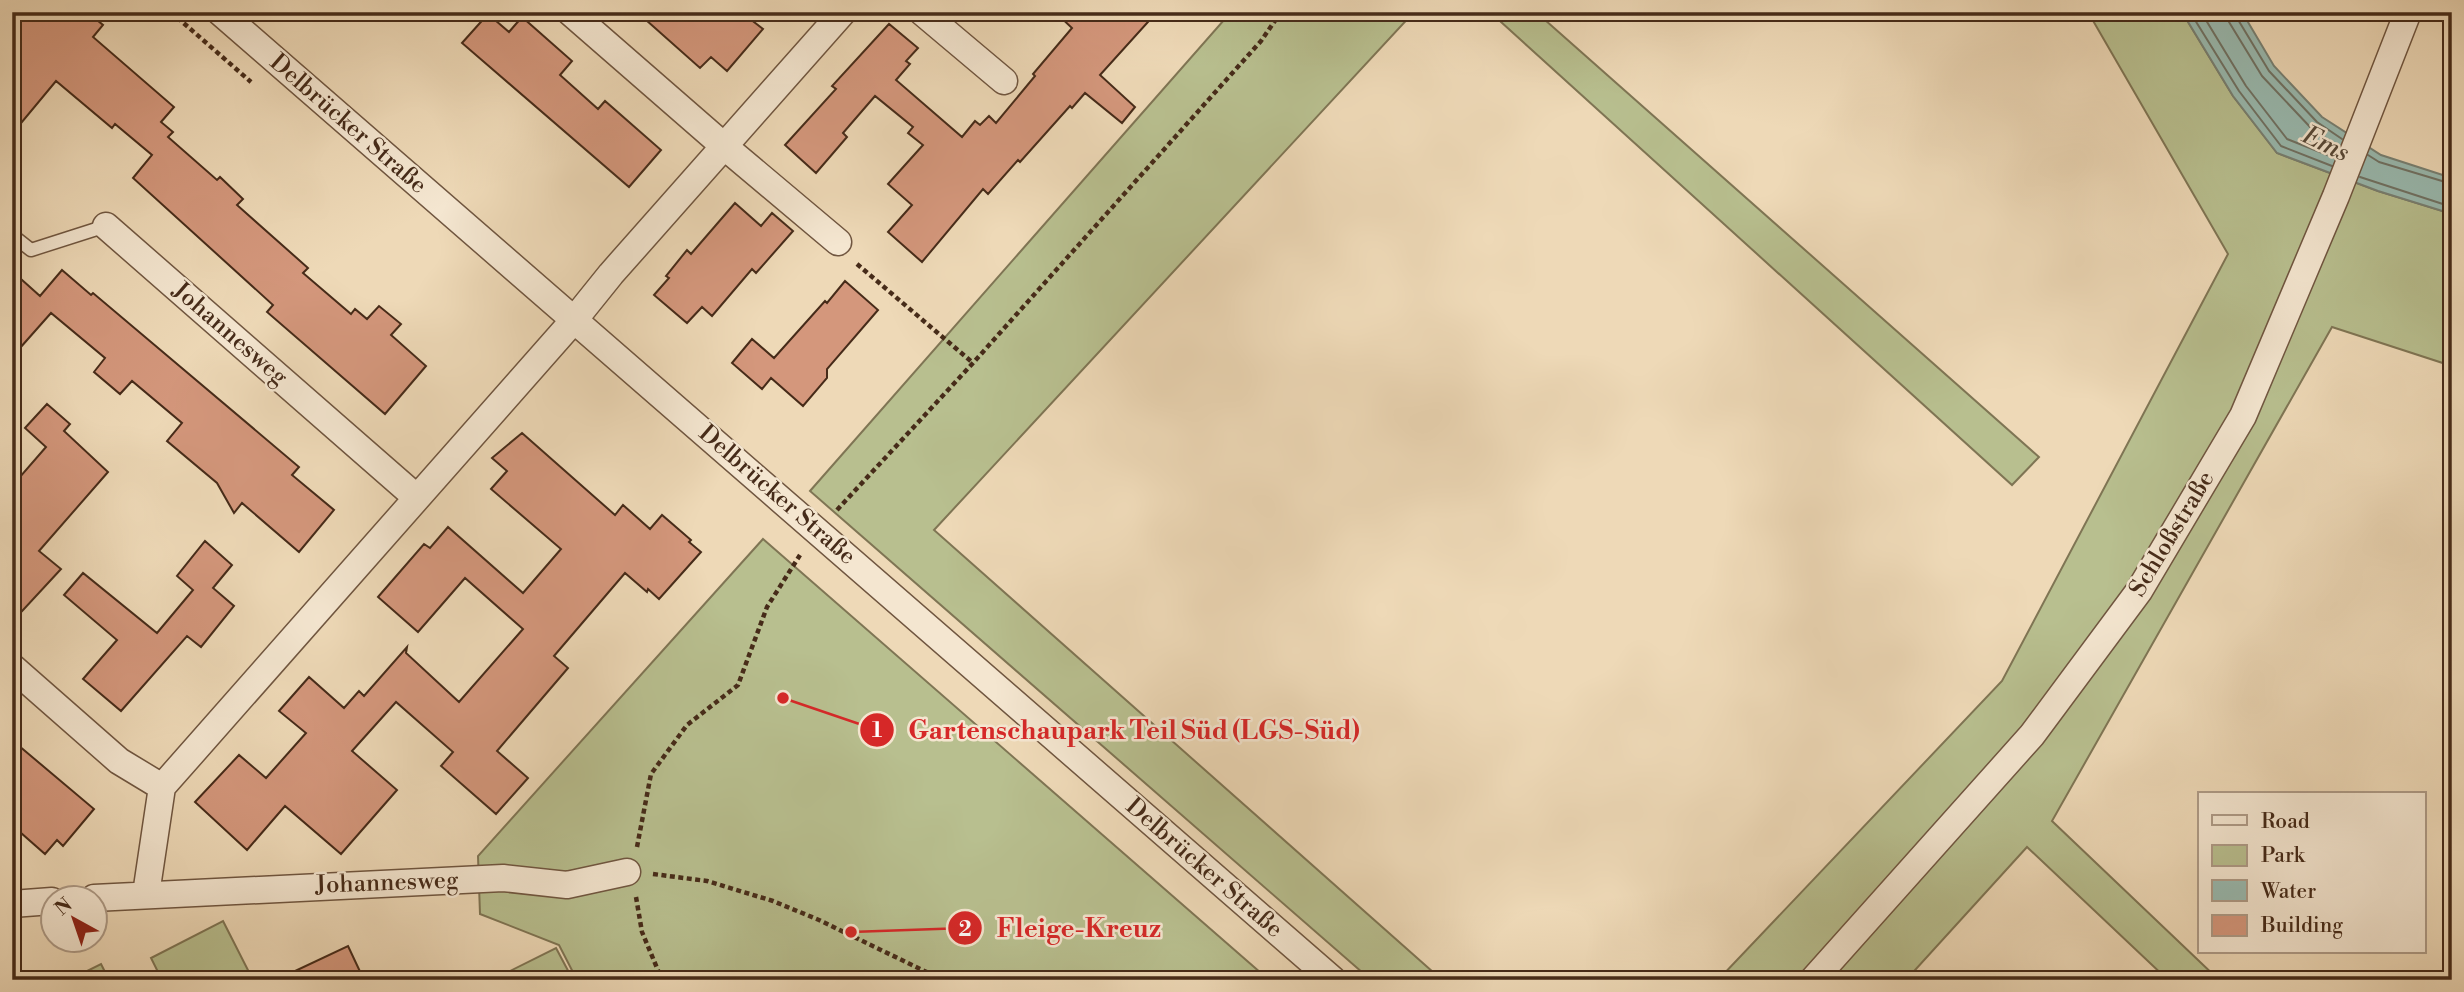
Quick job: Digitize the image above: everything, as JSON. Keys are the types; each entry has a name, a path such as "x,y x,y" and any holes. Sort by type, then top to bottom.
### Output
{"street":[{"name":"Delbrücker Straße","path":"220,12 1333,980"},
{"path":"570,12 838,242"},
{"path":"146,894 162,788 844,12"},
{"path":"922,12 1004,81"},
{"name":"Schloßstraße","path":"1813,980 2032,735 2139,591 2244,416 2336,195 2408,12"},
{"name":"Johannesweg","path":"106,226 417,498"},
{"path":"12,667 119,761 162,788"},
{"name":"Johannesweg","path":"108,897 503,878 567,886 636,868"},
{"path":"12,904 38,902"}],"lane":[{"path":"12,235 31,250 106,226"}],"path":[{"path":"819,531 1261,41 1281,12"},
{"path":"838,242 853,261 973,363"},
{"path":"799,556 766,607 738,685 687,725 651,774 636,868 707,881 773,901 819,920 943,980"},
{"path":"637,903 642,932 662,980"}],"green space":[{"path":"1231,12 1414,12 934,530 1442,980 1371,980 810,491"},
{"path":"1490,12 1536,12 2039,457 2012,485"},
{"path":"2088,12 2182,12 2233,96 2277,153 2378,191 2452,214 2452,366 2332,327 2052,821 2219,980 2168,980 2027,847 1906,980 1718,980 2002,681 2228,254"},
{"path":"763,539 1269,980 577,980 559,945 480,914 478,856"},
{"path":"223,921 253,980 162,980 151,958"},
{"path":"556,948 573,980 492,980"},
{"path":"101,964 109,980 69,980"}],"water":[{"name":"Ems","path":"2182,12 2242,12 2274,66 2322,117 2381,155 2452,178 2452,214 2378,191 2277,153 2233,96"}],"building":[{"path":"12,12 87,12 103,25 93,37 174,107 161,122 173,132 168,137 217,180 220,177 243,199 237,205 308,268 303,273 351,314 355,309 367,319 379,306 401,324 391,335 426,366 385,414 267,312 273,305 133,178 152,155 115,124 112,128 56,81 12,134"},
{"path":"637,12 741,12 763,29 727,71 711,57 700,68"},
{"path":"1055,12 1157,12 1100,75 1135,107 1122,123 1085,93 988,194 983,189 922,262 888,232 912,205 888,184 923,145 908,133 913,127 875,96 843,133 847,137 816,173 785,145 836,89 832,86 889,24 918,48 906,61 910,64 896,80 962,137 975,121 980,125 989,116 996,123 1072,28"},
{"path":"488,14 509,32 522,17 572,61 560,75 598,109 605,101 661,150 629,187 462,43"},
{"path":"735,203 761,226 772,213 793,231 756,273 752,269 712,316 702,307 687,323 654,295 687,250 691,254"},
{"path":"62,270 91,295 93,293 299,467 292,475 334,510 299,552 242,503 234,513 217,483 167,441 182,423 132,381 120,394 94,372 105,358 51,313 12,357 12,271 40,296"},
{"path":"845,281 878,310 827,369 827,378 803,406 771,378 762,389 732,363 752,339 774,358"},
{"path":"47,404 70,424 64,431 108,472 39,551 61,569 12,622 12,486 46,447 25,428"},
{"path":"522,433 615,515 623,505 650,529 662,515 701,552 659,599 625,573 554,656 568,668 497,751 528,778 496,814 441,766 453,752 396,702 352,751 397,790 341,854 285,806 247,850 195,802 239,755 266,778 306,733 279,711 309,677 344,708 359,691 364,696 407,647 406,653 459,702 523,629 465,578 418,632 378,597 424,544 430,548 448,527 523,593 561,549 491,489 507,471 492,458"},
{"path":"205,541 232,565 213,588 234,606 201,647 187,636 121,711 83,679 117,640 64,595 83,573 157,633 193,590 177,576"},
{"path":"12,740 94,809 63,846 57,840 45,854 12,825"},
{"path":"348,946 364,980 276,980"}],"place":[{"name":"Gartenschaupark Teil Süd (LGS-Süd)","path":"783,698"},
{"name":"Fleige-Kreuz","path":"851,932"}]}
